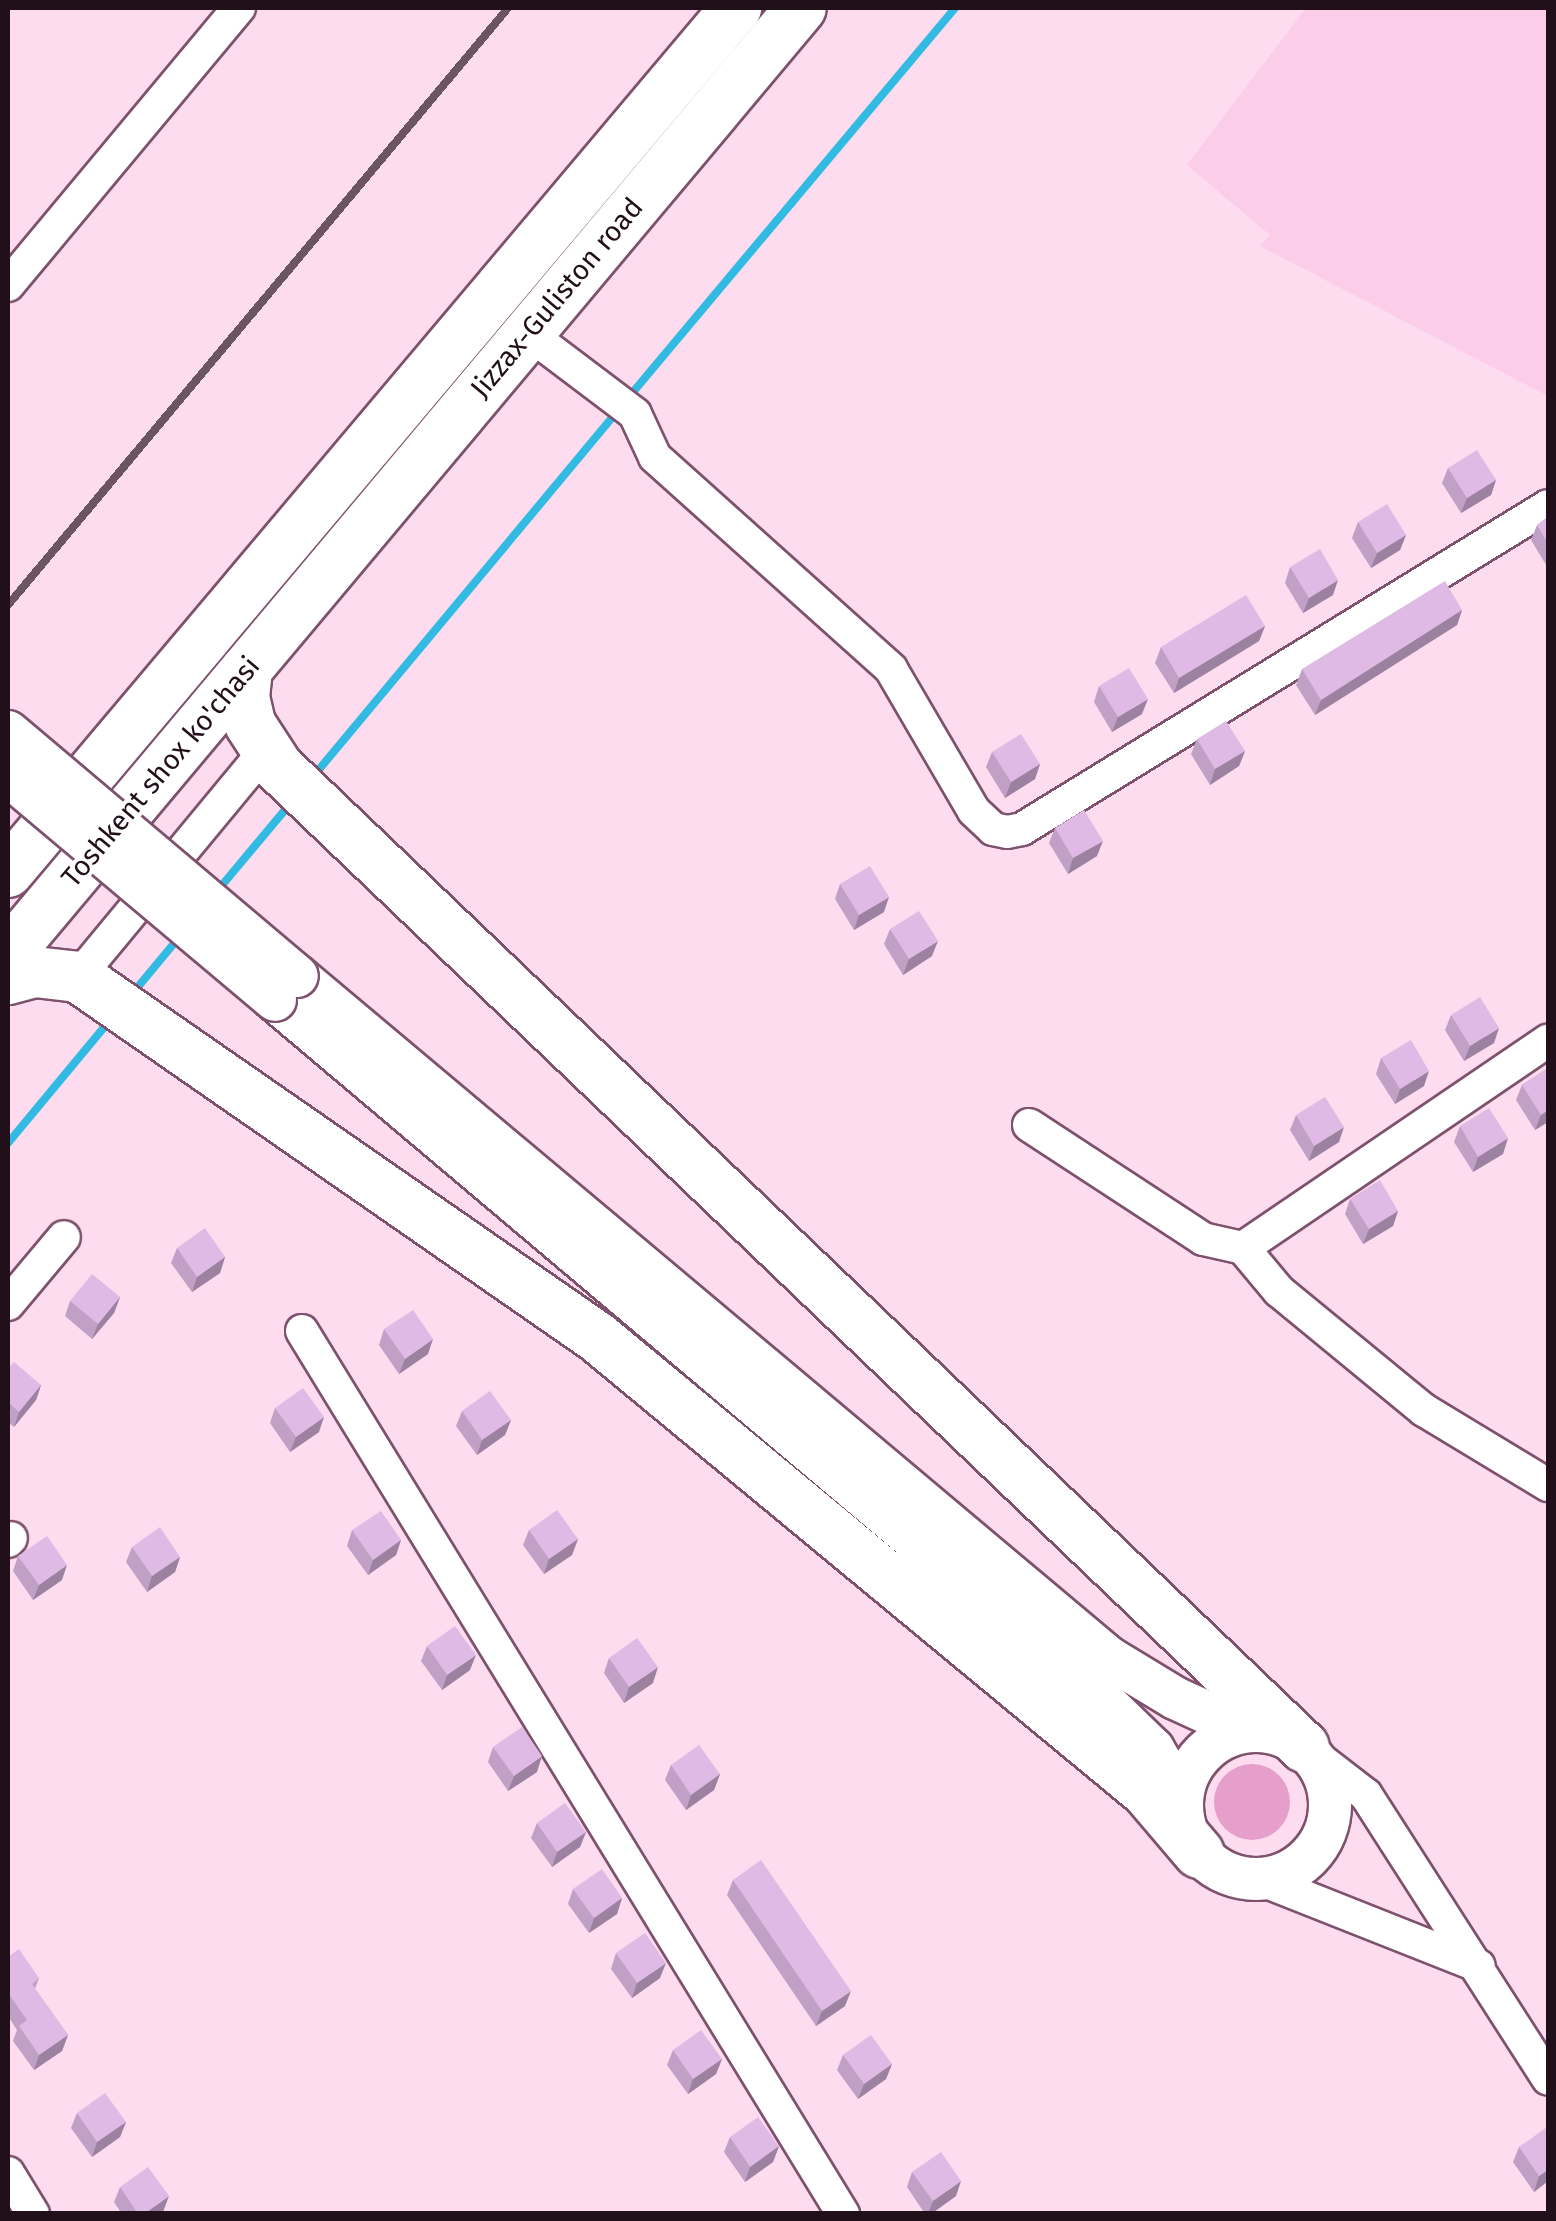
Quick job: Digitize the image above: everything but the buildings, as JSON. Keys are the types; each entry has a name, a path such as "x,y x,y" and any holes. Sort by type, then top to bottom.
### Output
{"highway":[{"name":"Jizzax-Guliston road","path":"273,556 736,8"},
{"name":"Jizzax-Guliston road","path":"313,590 801,8"},
{"name":"Toshkent shox ko'chasi","path":"8,872 273,556"},
{"name":"Toshkent shox ko'chasi","path":"8,954 313,590"},
{"path":"247,670 246,712 271,759 1304,1747"},
{"path":"8,978 35,972 86,982 597,1337 1146,1792 1199,1852"}],"main road":[{"path":"8,732 286,988 1090,1688 1153,1748 1182,1800 1186,1828 1199,1852 1220,1871 1262,1880 1301,1866 1328,1829 1328,1784 1304,1747 1277,1733 1247,1731 1174,1698 1108,1658 286,988 8,775"},
{"path":"1182,1800 1189,1772 1206,1750 1247,1731"}],"street":[{"path":"14,277 239,8"},
{"path":"528,333 625,406 655,456 892,669 974,811 993,829 1007,832 1022,829 1548,506"},
{"path":"86,982 271,759"},
{"path":"1244,1248 1548,1041"},
{"path":"1029,1125 1203,1239 1244,1248 1279,1291 1424,1410 1548,1485"},
{"path":"8,1304 64,1238"},
{"path":"302,1331 843,2214"},
{"path":"1304,1747 1366,1794 1548,2080"},
{"path":"1262,1880 1479,1966"},
{"path":"8,2173 33,2214"}],"shaded area":[{"path":"1306,8 1548,8 1548,396 1260,246 1270,235 1187,165"},
{"path":"1252,1764 1279,1775 1290,1802 1279,1829 1252,1840 1225,1829 1214,1802 1225,1775"}],"waterway":[{"path":"628,398 955,8"},
{"path":"311,779 616,413"},
{"path":"218,890 289,805"},
{"path":"132,994 181,935"},
{"path":"8,1143 110,1020"}],"railway":[{"path":"8,605 508,8"}]}
